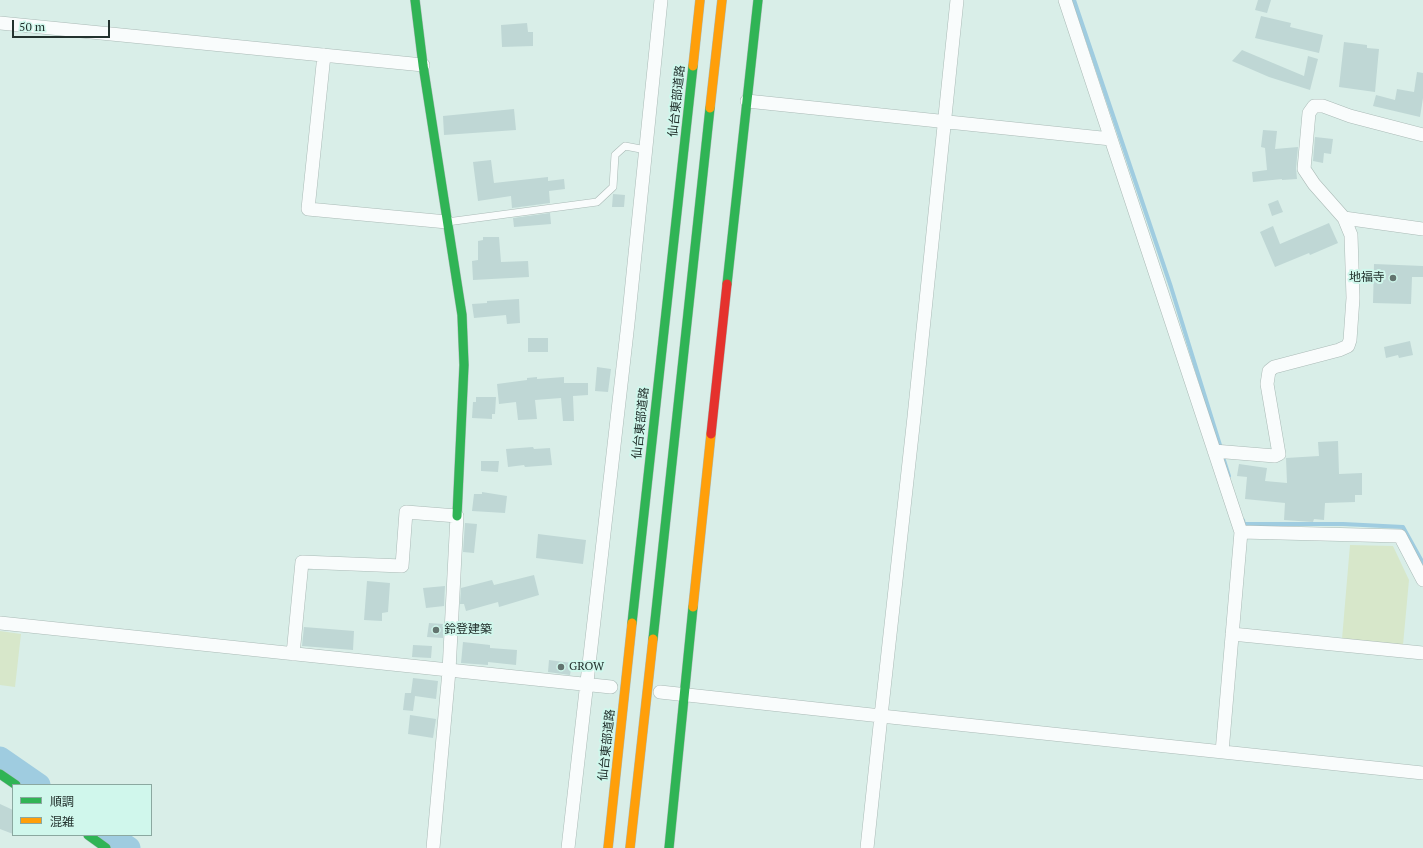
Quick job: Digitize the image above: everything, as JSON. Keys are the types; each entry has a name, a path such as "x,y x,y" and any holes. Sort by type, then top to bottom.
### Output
{"main road":[{"path":"415,0 423,65 462,314 464,365 457,516"},
{"name":"仙台東部道路","path":"608,848 700,0"},
{"path":"630,848 722,0"},
{"path":"669,848 715,391 758,0"},
{"path":"0,774 15,784"},
{"path":"89,836 106,848"}],"street":[{"path":"568,848 646,150 661,0"},
{"path":"867,848 957,0"},
{"path":"1064,0 1241,532 1222,752"},
{"path":"0,23 423,65"},
{"path":"324,56 308,209 447,222"},
{"path":"747,101 1111,139"},
{"path":"1214,450 1275,456 1280,454 1267,384 1269,371 1274,366 1339,350 1348,346 1350,340 1353,298 1351,235 1344,218 1314,184 1304,169 1309,113 1314,106 1323,106 1350,116 1423,135"},
{"path":"1344,218 1423,229"},
{"path":"293,654 302,562 402,566 406,512 457,516 449,671 433,848"},
{"path":"1241,532 1400,536 1423,580"},
{"path":"0,623 611,687"},
{"path":"1232,634 1423,653"},
{"path":"660,692 1423,774"}],"lane":[{"path":"447,222 597,202 613,187 616,156 625,146 646,150"}],"green space":[{"path":"1350,545 1393,546 1409,580 1403,645 1342,639"},
{"path":"0,631 21,634 15,687 0,685"}],"building":[{"path":"1258,0 1271,0 1267,13 1255,10"},
{"path":"1261,16 1291,23 1290,27 1323,35 1319,53 1255,38"},
{"path":"527,23 528,32 533,32 533,46 502,47 501,25"},
{"path":"1344,42 1367,45 1367,48 1379,49 1375,92 1339,87"},
{"path":"1242,50 1304,76 1308,56 1318,59 1310,90 1269,77 1232,61"},
{"path":"1417,72 1423,73 1423,98 1420,117 1373,106 1376,95 1395,100 1397,89 1414,92"},
{"path":"514,109 516,130 444,135 443,116"},
{"path":"1263,130 1277,131 1275,149 1298,147 1296,168 1297,179 1253,182 1252,172 1267,170 1265,148 1261,147"},
{"path":"1315,137 1333,139 1331,154 1324,153 1323,163 1313,161"},
{"path":"491,160 494,183 548,177 548,181 564,179 565,189 549,191 550,203 512,208 511,196 478,201 473,162"},
{"path":"613,194 625,195 624,207 612,207"},
{"path":"1278,200 1283,212 1272,216 1268,204"},
{"path":"550,213 551,224 514,227 513,218"},
{"path":"1329,223 1338,243 1310,255 1309,253 1275,267 1260,232 1273,226 1280,244"},
{"path":"483,237 499,237 501,262 528,261 529,277 473,280 472,261 478,260 478,241 483,240"},
{"path":"1374,264 1423,266 1423,277 1412,277 1411,304 1373,303"},
{"path":"519,299 520,323 507,324 506,315 474,318 472,304 487,303 487,301"},
{"path":"528,338 548,338 548,352 528,352"},
{"path":"1410,341 1413,355 1399,358 1398,355 1386,358 1384,347"},
{"path":"597,367 611,369 608,392 595,391"},
{"path":"537,377 537,379 564,377 564,383 588,383 588,395 573,396 574,421 563,421 561,398 535,400 537,419 518,420 516,402 499,404 497,384 527,380 527,378"},
{"path":"476,397 496,397 495,414 492,414 492,419 472,418 473,402 476,402"},
{"path":"1338,441 1339,474 1362,473 1362,495 1355,495 1355,502 1325,503 1324,520 1314,519 1313,522 1284,520 1285,503 1245,499 1247,477 1237,476 1239,464 1267,468 1265,481 1287,483 1286,458 1319,456 1318,442"},
{"path":"533,447 534,449 550,448 552,465 525,467 524,465 508,467 506,449"},
{"path":"481,461 499,461 498,472 481,471"},
{"path":"482,492 507,496 505,513 472,511 474,494 482,494"},
{"path":"465,523 477,524 474,553 463,552"},
{"path":"538,534 586,540 583,564 536,558"},
{"path":"534,575 539,595 499,607 498,602 466,611 464,604 460,604 461,588 492,580 494,585"},
{"path":"367,581 390,583 388,612 382,613 382,621 364,620"},
{"path":"445,586 444,606 426,608 423,588"},
{"path":"429,623 443,624 443,638 427,637"},
{"path":"304,627 354,631 353,650 302,646"},
{"path":"463,642 490,645 490,648 517,650 516,665 488,662 488,665 461,663"},
{"path":"413,645 432,646 431,658 412,657"},
{"path":"549,660 572,663 570,675 548,672"},
{"path":"413,678 438,681 436,699 415,696 413,711 403,710 405,693 411,693"},
{"path":"410,715 436,719 433,738 408,734"},
{"path":"0,804 12,810 12,834 0,829"}],"waterway":[{"path":"1074,0 1171,287 1220,445"},
{"path":"1223,457 1229,476"},
{"path":"1243,520 1244,524 1343,524 1403,527 1423,563"},
{"path":"0,758 38,784"},
{"path":"111,836 129,848"}],"traffic: fast":[{"path":"415,0 423,65 462,315 464,365 457,516"},
{"path":"727,284 758,0"},
{"path":"632,623 693,66"},
{"path":"653,639 710,108"},
{"path":"669,848 693,607"},
{"path":"0,774 15,784"},
{"path":"89,836 106,848"}],"traffic: slow":[{"path":"693,66 700,0"},
{"path":"710,108 722,0"},
{"path":"693,607 711,434"},
{"path":"608,848 632,623"},
{"path":"630,848 653,639"}],"traffic: jam":[{"path":"711,434 727,284"}],"place":[{"name":"地福寺","path":"1393,278"},
{"name":"鈴登建築","path":"436,630"},
{"name":"GROW","path":"561,667"}]}
